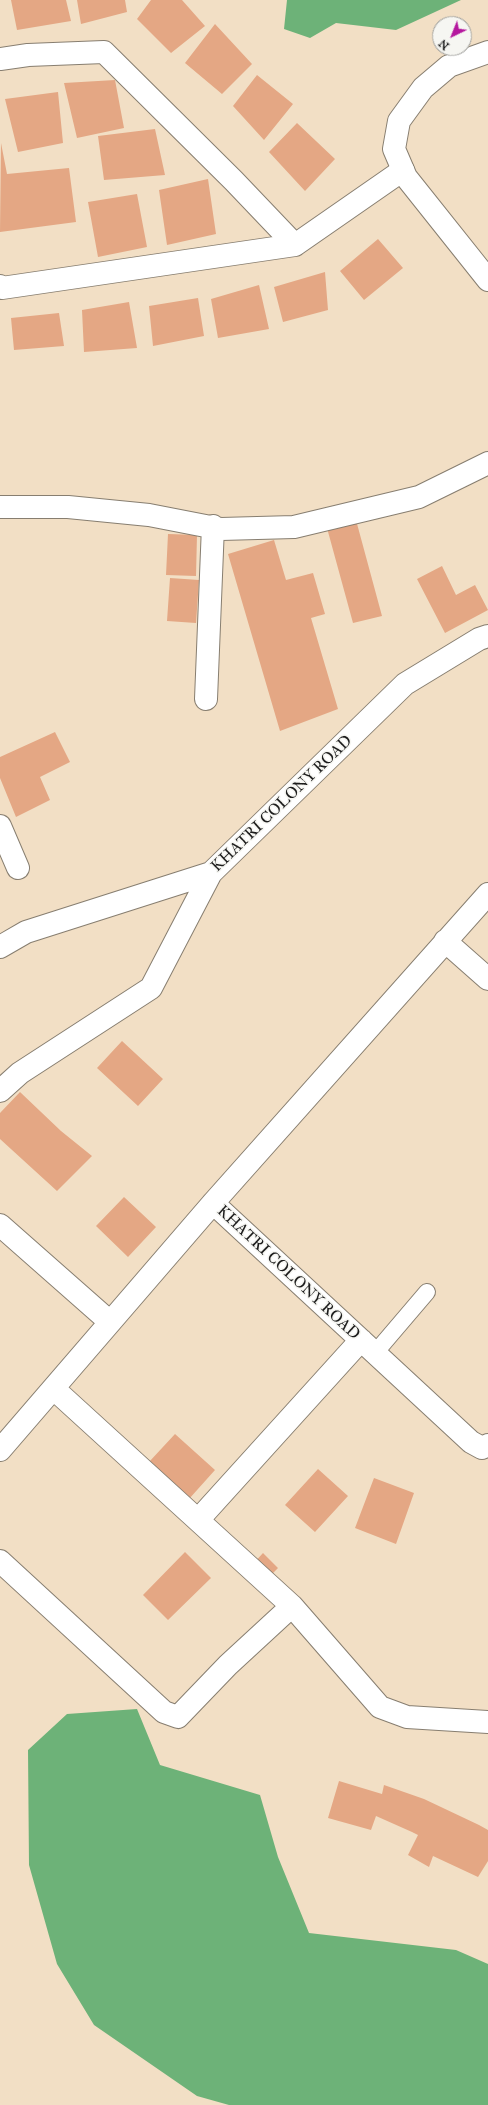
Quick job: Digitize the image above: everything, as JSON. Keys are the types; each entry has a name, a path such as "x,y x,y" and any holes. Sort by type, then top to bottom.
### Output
{"street":[{"path":"0,59 28,55 104,52 234,180 295,245"},
{"path":"488,52 450,66 423,88 399,121 394,149 406,176 488,280"},
{"path":"0,286 2,288 295,245 403,170"},
{"path":"0,507 68,507 148,515 213,526 221,529 294,527 419,497 488,463"},
{"path":"206,699 213,526"},
{"name":"KHATRI COLONY ROAD","path":"0,1091 20,1073 151,988 211,873 405,684 479,639 488,636"},
{"path":"0,826 18,868"},
{"path":"0,947 26,932 211,873"},
{"path":"213,1203 488,894"},
{"path":"445,941 488,979"},
{"name":"KHATRI COLONY ROAD","path":"2,1445 54,1389 213,1203 471,1442 485,1446"},
{"path":"0,1225 110,1322"},
{"path":"198,1520 368,1347"},
{"path":"54,1389 292,1606 380,1707 407,1716 488,1722"},
{"path":"0,1561 164,1712 178,1717 228,1665 292,1606"}],"lane":[{"path":"368,1347 427,1292"}],"green space":[{"path":"287,0 461,0 396,30 336,23 310,38 284,29"},
{"path":"137,1709 160,1765 260,1795 278,1857 309,1933 456,1950 488,1964 488,2105 229,2105 197,2096 94,2025 57,1964 29,1865 28,1750 67,1714"}],"building":[{"path":"11,0 66,0 71,21 17,30"},
{"path":"77,0 125,0 127,12 81,24"},
{"path":"151,0 182,0 205,26 171,53 137,19"},
{"path":"215,24 252,64 222,94 185,63"},
{"path":"257,75 293,104 264,140 233,106"},
{"path":"115,80 124,128 77,138 64,83"},
{"path":"58,92 63,143 18,152 5,99"},
{"path":"297,123 335,159 305,191 269,152"},
{"path":"155,129 165,175 104,180 98,136"},
{"path":"1,143 7,174 69,168 76,222 0,232"},
{"path":"208,179 216,234 167,245 159,190"},
{"path":"137,194 147,247 98,257 88,202"},
{"path":"378,239 403,268 364,300 340,271"},
{"path":"325,272 328,310 283,322 274,287"},
{"path":"259,285 269,329 218,338 211,299"},
{"path":"198,298 204,336 153,346 149,306"},
{"path":"129,302 137,348 84,352 82,310"},
{"path":"59,313 64,346 14,350 11,318"},
{"path":"356,520 382,616 353,623 327,528"},
{"path":"168,534 197,535 196,576 166,575"},
{"path":"274,540 286,580 313,573 325,614 311,618 338,709 280,731 228,554"},
{"path":"442,566 456,595 475,585 488,610 445,633 417,579"},
{"path":"170,578 199,580 196,623 167,621"},
{"path":"55,732 70,762 40,777 50,800 16,817 0,778 0,757"},
{"path":"122,1041 163,1079 138,1106 97,1068"},
{"path":"20,1092 61,1131 92,1156 57,1191 0,1139 0,1113"},
{"path":"124,1197 156,1227 128,1257 96,1226"},
{"path":"175,1434 215,1470 189,1499 149,1462"},
{"path":"318,1469 348,1496 315,1532 285,1505"},
{"path":"374,1478 414,1493 396,1544 355,1528"},
{"path":"185,1552 211,1578 168,1620 143,1595"},
{"path":"263,1553 278,1568 268,1578 253,1564"},
{"path":"339,1781 382,1794 384,1785 424,1799 479,1825 488,1830 488,1861 478,1877 433,1856 429,1867 408,1855 418,1835 412,1832 376,1816 371,1830 328,1818"}]}
